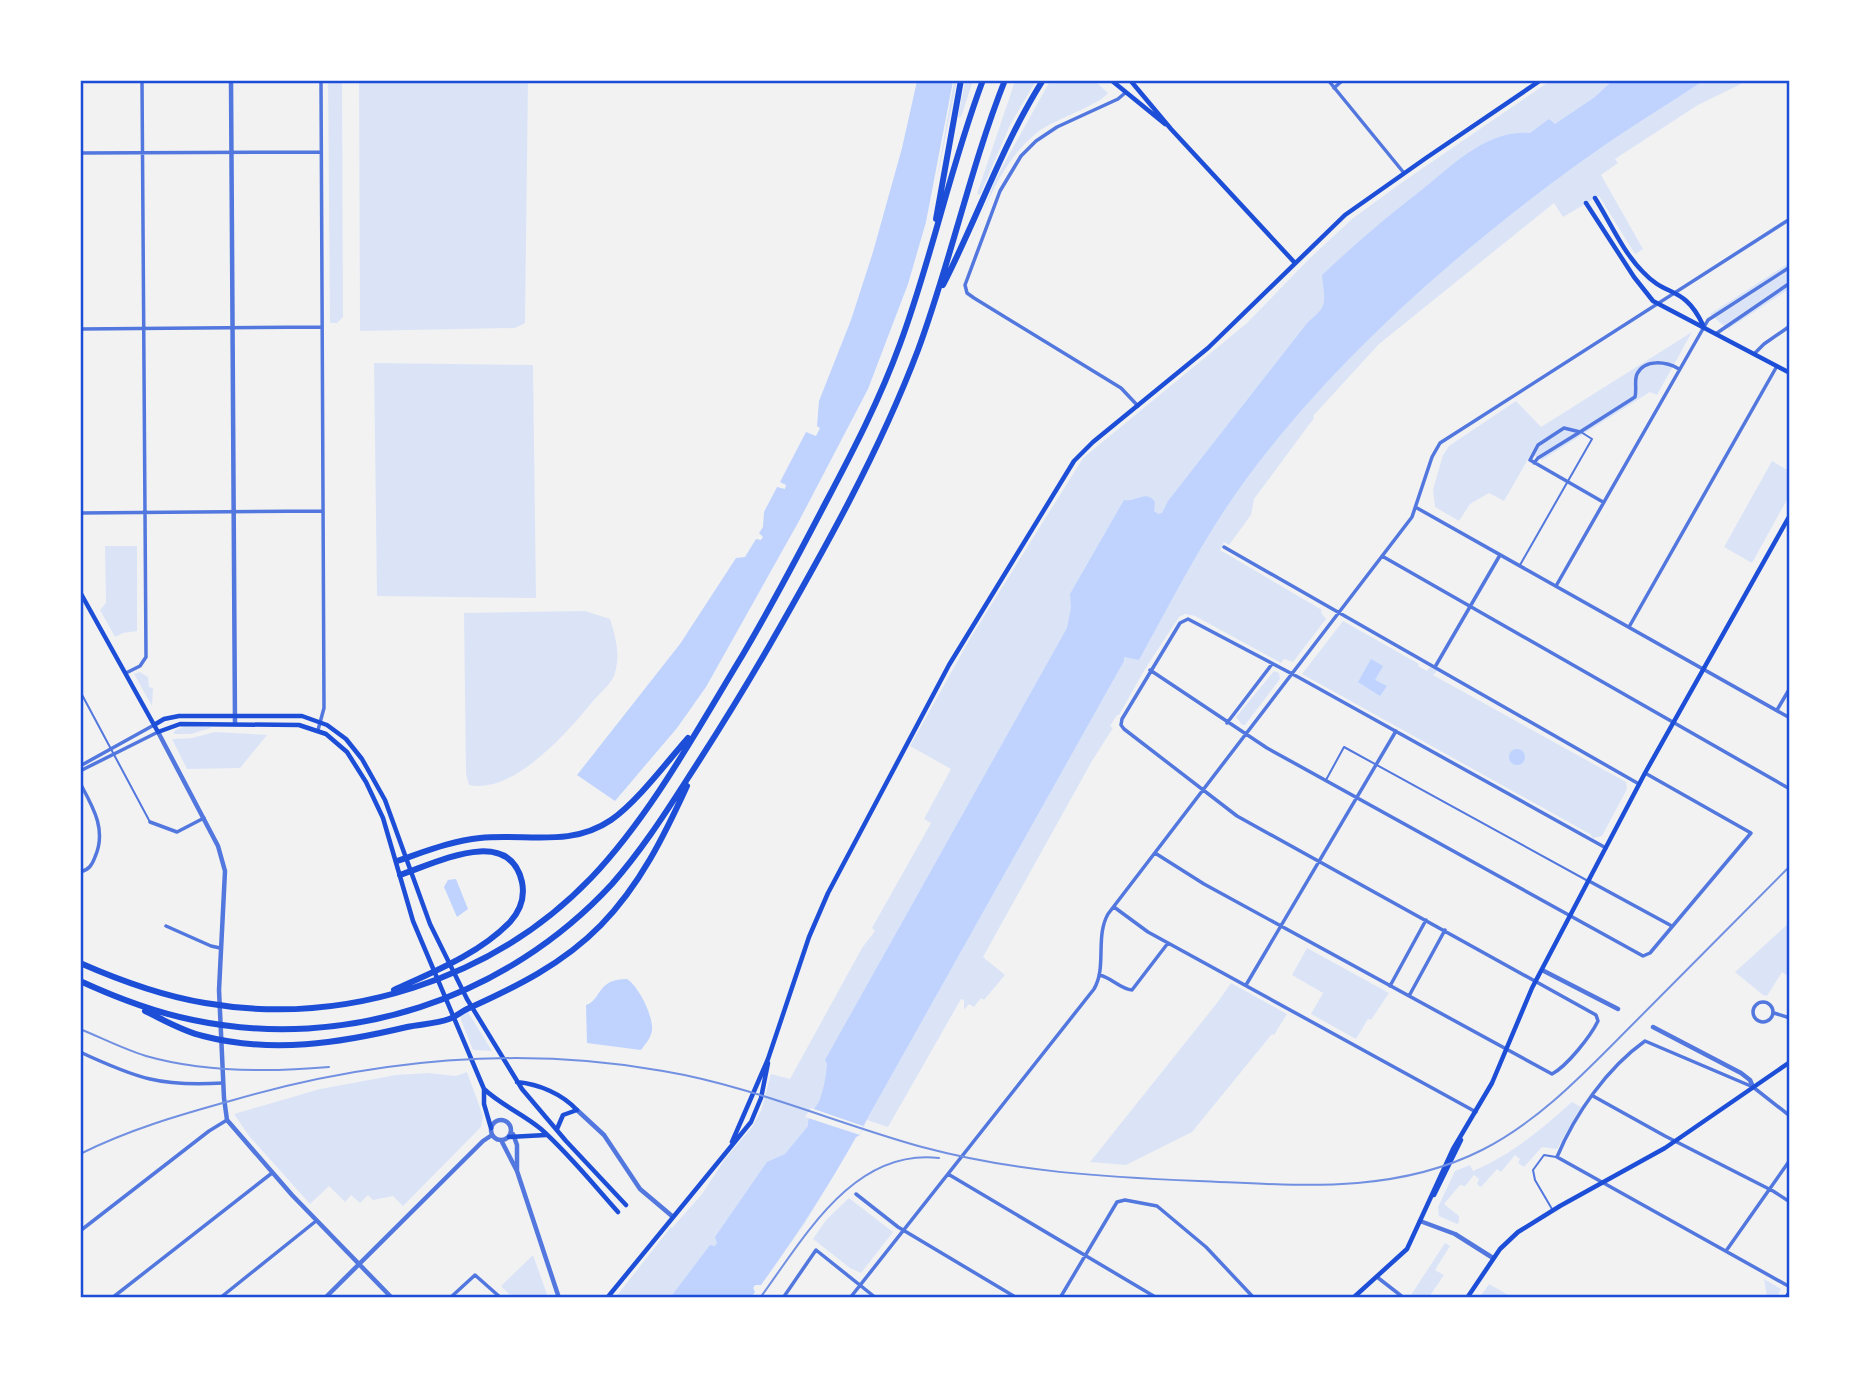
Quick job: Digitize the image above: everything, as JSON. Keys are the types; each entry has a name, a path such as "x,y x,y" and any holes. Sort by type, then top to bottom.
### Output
{"highway":[{"path":"932,245 961,80"},
{"path":"80,963 138,986 205,1003 235,1007 300,1008 339,1004 379,997 464,969 498,951 541,922 589,880 630,830 701,723 786,579 860,435 899,348 983,80"},
{"path":"124,1000 155,1011 235,1027 288,1030 335,1027 387,1017 425,1006 482,982 548,942 598,898 638,852 696,765 751,676 841,514 898,399 936,299 1004,80"},
{"path":"936,299 967,238 1010,140 1043,80"},
{"path":"397,861 469,839 561,838 596,829 625,808 701,723"},
{"path":"80,981 183,1029 204,1037 235,1042 287,1046 326,1044 371,1037 454,1016 544,971 578,946 602,923 629,891 662,839 696,765"},
{"path":"400,875 461,854 485,850 505,856 518,872 523,892 516,913 495,935 418,983"}],"main road":[{"path":"1111,80 1171,129"},
{"path":"1130,80 1171,129 1295,263"},
{"path":"732,1142 768,1059 818,913 948,665 1070,466 1084,450 1208,348 1345,215 1541,80"},
{"path":"1595,198 1640,270 1652,281 1675,292 1695,308 1704,326"},
{"path":"1586,203 1639,285 1657,304 1704,326 1790,373"},
{"path":"1353,1297 1406,1250 1438,1179 1492,1083 1536,981 1639,784 1790,515"},
{"path":"80,592 158,732 180,724 296,724 318,730 338,743 358,767 379,807 413,921 484,1088 484,1104 491,1128"},
{"path":"154,725 164,719 179,716 298,715 321,722 344,736 362,759 390,813 441,948 472,1007 517,1082 626,1205"},
{"path":"607,1297 748,1125 763,1091 768,1059"},
{"path":"1467,1297 1493,1258 1514,1234 1675,1142 1790,1062"},
{"path":"517,1082 528,1083 557,1095 570,1102 577,1110 563,1115 556,1129"},
{"path":"484,1088 499,1102 547,1135 618,1212"},
{"path":"511,1137 547,1135"},
{"path":"1786,1297 1790,1289"}],"street":[{"path":"125,673 140,666 146,657 142,80"},
{"path":"231,80 235,724"},
{"path":"318,730 324,708 321,80"},
{"path":"1328,80 1404,173"},
{"path":"1334,88 1343,80"},
{"path":"1125,93 1116,100 1050,131 1021,156 1001,189 965,285 967,293 974,298 1113,383 1138,406"},
{"path":"80,153 321,152"},
{"path":"850,1297 1093,992 1099,975 1103,925 1114,907 1417,508 1433,453 1443,440 1790,219"},
{"path":"1556,586 1710,317 1790,267"},
{"path":"1717,333 1790,283"},
{"path":"1755,353 1790,326"},
{"path":"80,329 321,327"},
{"path":"1532,462 1634,397 1637,375 1647,364 1659,363 1679,369"},
{"path":"1629,627 1777,366"},
{"path":"1532,462 1538,445 1560,430 1568,428 1580,432"},
{"path":"1532,462 1603,502"},
{"path":"1417,508 1790,718"},
{"path":"80,513 322,511"},
{"path":"1224,547 1639,784"},
{"path":"1435,667 1500,555"},
{"path":"1382,556 1790,789"},
{"path":"1155,853 1187,874 1553,1074 1589,1036 1599,1018 1237,816 1126,730 1121,723 1150,670 1180,623 1188,619 1606,848"},
{"path":"1227,723 1272,664"},
{"path":"1150,670 1245,736 1645,956 1751,833 1645,773"},
{"path":"1776,710 1790,688"},
{"path":"80,766 154,725"},
{"path":"1246,985 1396,731"},
{"path":"80,771 158,732 221,852 224,866 220,1015 227,1120 316,1221 392,1297"},
{"path":"80,783 94,810 100,836 92,864 80,872"},
{"path":"150,822 177,832 204,818"},
{"path":"1589,881 1671,926"},
{"path":"1114,907 1168,943 1476,1112"},
{"path":"1390,986 1426,920"},
{"path":"166,926 220,948"},
{"path":"1409,996 1445,930"},
{"path":"1099,975 1132,990 1168,943"},
{"path":"1542,970 1618,1009"},
{"path":"1765,1002 1773,1007 1774,1013 1771,1019 1761,1022 1755,1018 1753,1010 1758,1003 1765,1002"},
{"path":"1774,1013 1790,1018"},
{"path":"1653,1027 1741,1073 1750,1080 1753,1087"},
{"path":"1790,1116 1753,1087 1646,1041 1592,1096 1557,1157 1790,1289"},
{"path":"80,1052 152,1081 189,1085 223,1083"},
{"path":"1592,1096 1790,1202"},
{"path":"577,1110 604,1135 640,1189 672,1216"},
{"path":"492,1135 491,1128 495,1121 502,1119 509,1122 511,1137 517,1144"},
{"path":"80,1231 227,1120"},
{"path":"492,1135 501,1140 517,1171 559,1297"},
{"path":"325,1297 478,1145 492,1135"},
{"path":"517,1171 517,1144 523,1136"},
{"path":"501,1140 511,1137"},
{"path":"1726,1251 1790,1160"},
{"path":"113,1297 272,1173"},
{"path":"948,1174 1157,1297"},
{"path":"856,1194 904,1230 1017,1297"},
{"path":"1060,1297 1119,1200 1156,1205 1206,1247 1254,1297"},
{"path":"220,1297 316,1221"},
{"path":"1420,1221 1455,1234 1493,1258"},
{"path":"783,1297 816,1251 876,1297"},
{"path":"450,1297 475,1275 501,1297"},
{"path":"1377,1277 1404,1297"}],"lane":[{"path":"1520,566 1592,439 1580,432"},
{"path":"80,691 150,822"},
{"path":"1325,781 1344,747 1589,881"},
{"path":"1553,1210 1535,1180 1533,1170 1544,1156 1550,1154 1557,1157"}],"shaded area":[{"path":"328,81 342,81 343,317 337,323 330,323"},
{"path":"359,81 528,81 525,323 515,328 360,331"},
{"path":"954,81 957,81 935,189"},
{"path":"965,81 973,81 961,117 958,117"},
{"path":"1015,81 1036,81 1010,125 980,195 977,194"},
{"path":"1050,81 1095,81 1108,93 1039,131 1023,146 998,180 981,218 995,180"},
{"path":"1550,81 1747,81 1698,105 1615,159 1618,163 1601,175 1643,249 1635,254 1599,196 1563,217 1554,203 1379,344 1313,416 1254,499 1251,515 1229,545 1224,542 1220,550 1322,610 1321,613 1326,619 1293,662 1284,659 1281,663 1195,616 1185,614 1179,617 1110,726 1113,728 983,957 1005,975 984,1000 981,998 974,1007 969,1004 964,1010 964,1000 961,999 888,1127 867,1120 805,1223 761,1285 756,1284 753,1287 755,1292 751,1298 615,1298 671,1227 702,1194 725,1159 752,1127 761,1111 771,1074 790,1079 862,948 875,931 872,928 931,823 924,819 951,769 910,746 971,637 1083,458 1247,323 1352,219"},
{"path":"1789,263 1789,289 1728,329 1710,314"},
{"path":"1692,332 1657,395 1650,392 1542,460 1531,454 1504,501 1489,493 1470,504 1459,521 1435,507 1433,490 1443,455 1449,446 1516,401 1541,427"},
{"path":"374,363 533,365 536,598 377,596"},
{"path":"1772,461 1789,471 1789,496 1752,563 1724,547"},
{"path":"105,546 137,546 137,631 115,637 100,610 106,603"},
{"path":"585,611 610,619 617,654 612,679 569,729 521,771 486,786 469,785 466,774 464,613"},
{"path":"1343,621 1427,671 1430,667 1437,671 1433,675 1626,782 1627,789 1602,836 1593,838 1302,674"},
{"path":"1274,671 1279,673 1280,679 1245,725 1242,725 1236,717"},
{"path":"140,672 148,677 149,687 153,688 152,706 134,674"},
{"path":"183,727 211,728 191,734 174,734 174,731"},
{"path":"215,732 267,735 240,768 187,769 172,739 192,738"},
{"path":"1789,923 1789,977 1782,972 1767,996 1763,995 1735,972"},
{"path":"1307,948 1389,993 1356,1039 1311,1014 1323,993 1292,975"},
{"path":"1231,983 1287,1014 1274,1035 1272,1034 1192,1132 1126,1165 1090,1162 1217,1003"},
{"path":"468,1012 492,1051 473,1050 461,1020 461,1015"},
{"path":"467,1072 483,1116 481,1127 403,1206 393,1196 373,1200 368,1195 360,1203 351,1195 345,1202 329,1186 310,1204 249,1136 234,1114 320,1089 396,1075 428,1073 456,1076"},
{"path":"1572,1102 1581,1107 1557,1149 1542,1147 1524,1167 1518,1163 1520,1159 1515,1155 1501,1172 1497,1169 1481,1187 1477,1184 1479,1179 1474,1175 1465,1186 1460,1185 1444,1204 1459,1216 1459,1222 1457,1224 1439,1216 1438,1207 1455,1171 1470,1165 1473,1171 1500,1157 1538,1131"},
{"path":"849,1198 893,1232 861,1273 850,1268 813,1239 826,1220"},
{"path":"1445,1243 1450,1246 1435,1270 1444,1275 1429,1297 1411,1295"},
{"path":"533,1255 548,1297 512,1297 501,1286"},
{"path":"1764,1279 1781,1289 1777,1297 1767,1297"},
{"path":"1489,1284 1510,1296 1480,1297"}],"water":[{"path":"917,81 953,81 926,222 908,284 868,389 799,521 706,687 677,728 615,801 577,775 680,644 736,558 745,557 756,539 761,540 763,537 759,533 763,527 764,512 777,487 785,489 786,485 780,482 806,432 816,436 820,428 817,426 819,401 851,320 873,252 902,148"},
{"path":"1612,81 1703,81 1591,155 1485,235 1398,312 1316,394 1244,482 1215,525 1139,660 1124,657 860,1135 856,1137 811,1212 761,1285 755,1285 755,1292 751,1297 670,1298 710,1245 715,1246 715,1237 767,1162 785,1154 808,1126 823,1091 827,1064 825,1060 1067,628 1071,608 1070,594 1124,500 1148,496 1155,502 1154,511 1162,513 1168,501 1308,322 1323,307 1322,275 1369,232 1457,161 1484,143 1514,133 1530,133 1549,119 1555,124 1595,97"},
{"path":"1371,659 1383,666 1375,680 1387,686 1380,696 1358,682"},
{"path":"1514,749 1520,749 1525,757 1523,763 1514,765 1509,760 1509,754"},
{"path":"456,879 468,909 457,917 444,887 448,880"},
{"path":"627,979 636,988 648,1009 652,1024 651,1036 641,1050 587,1043 586,1005 610,982"}],"pier":[{"path":"811,1108 863,1126 860,1135 805,1117"}],"railway":[{"path":"80,1154 135,1130 211,1106 337,1075 445,1061 554,1059 608,1063 696,1078 761,1095 922,1147 1025,1168 1128,1178 1272,1184 1379,1181 1448,1164 1482,1150 1524,1124 1580,1077 1790,866"},
{"path":"80,1029 137,1053 190,1065 261,1070 329,1067"},
{"path":"760,1298 813,1225 856,1182 881,1167 908,1159 939,1158"}]}
